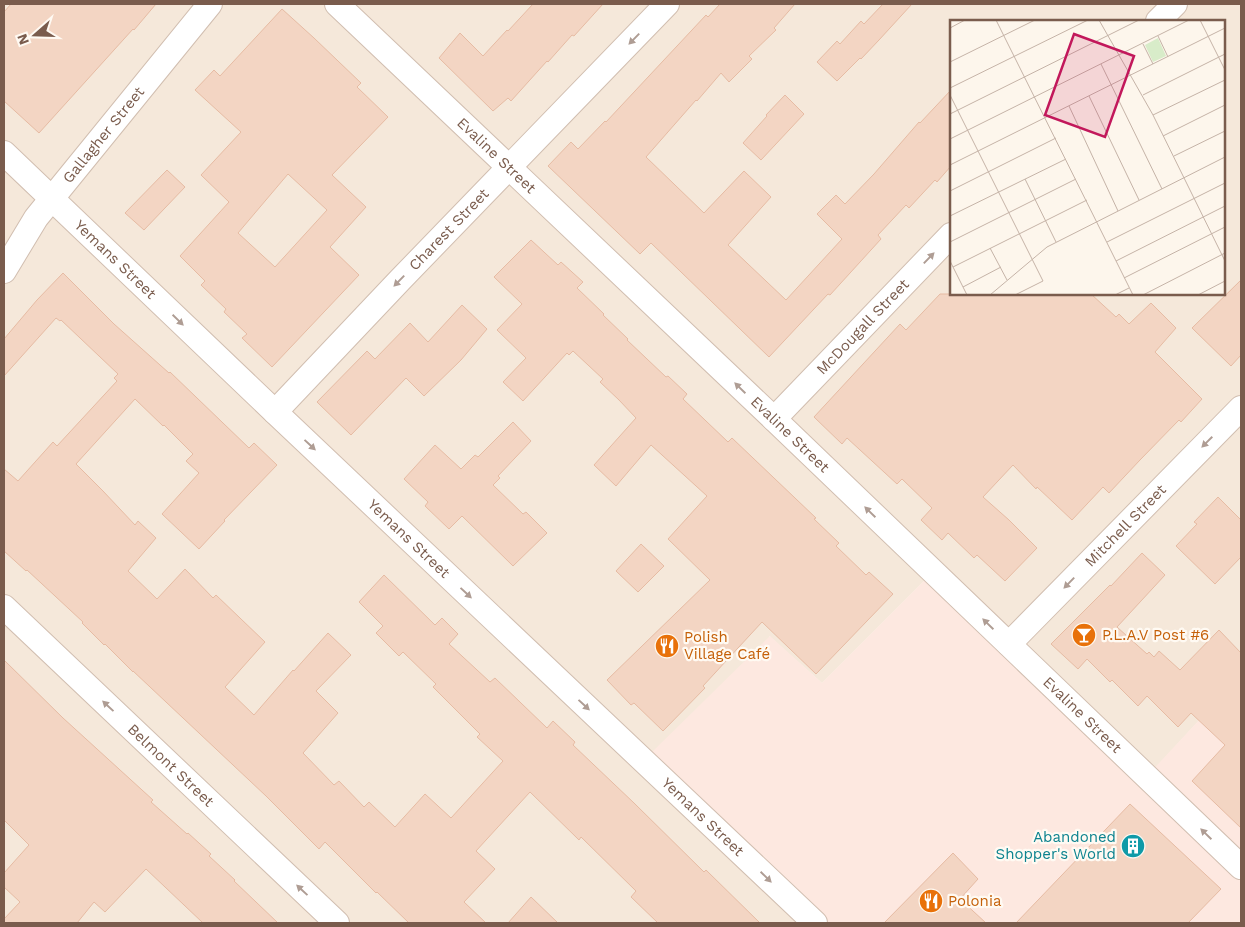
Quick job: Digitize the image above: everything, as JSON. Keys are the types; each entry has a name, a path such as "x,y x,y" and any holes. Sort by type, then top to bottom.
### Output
{"street":[{"name":"Gallagher Street","path":"4,271 36,218 210,4"},
{"name":"Evaline Street","path":"337,4 774,419 1241,867"},
{"name":"Charest Street","path":"275,412 667,4"},
{"path":"1159,20 1175,4"},
{"name":"Yemans Street","path":"4,153 815,923"},
{"name":"McDougall Street","path":"774,419 950,236"},
{"name":"Mitchell Street","path":"1009,644 1241,408"},
{"name":"Belmont Street","path":"4,607 337,923"}],"shaded area":[{"path":"4,4 1241,4 1241,675 1147,777 933,572 822,683 769,636 823,923 4,923"},
{"path":"933,572 1147,776 1241,675 1241,923 823,923 649,755 770,636 822,683"}],"building":[{"path":"11,4 156,4 39,133 4,101 4,12"},
{"path":"533,4 603,4 511,101 508,98 493,111 439,58 460,33 483,56"},
{"path":"720,4 795,4 774,28 776,30 749,56 752,59 729,82 721,73 646,157 704,213 744,171 771,197 728,245 786,300 842,239 817,214 836,195 845,204 919,122 950,91 950,167 909,208 906,205 878,235 881,239 830,295 828,294 769,357 651,243 640,254 548,166 571,142 578,149 606,122 706,15 708,17"},
{"path":"883,4 912,4 861,59 837,81 817,62 837,41 840,44 861,21 864,24"},
{"path":"282,9 361,83 357,87 388,117 332,175 366,207 330,247 359,275 272,367 242,338 247,334 224,312 226,309 201,285 205,281 180,256 229,202 201,175 241,132 195,90 214,70 220,76","holes":["288,174 327,210 275,267 238,233"]},
{"path":"785,95 804,114 761,160 743,143"},
{"path":"167,170 185,187 144,230 125,213"},
{"path":"531,240 558,265 561,262 583,282 577,288 627,340 687,394 683,399 728,442 732,438 816,518 814,519 839,543 836,546 866,575 869,572 893,594 816,674 762,622 703,686 705,688 663,731 634,703 631,705 607,680 710,580 668,539 707,496 651,445 616,486 594,465 636,418 600,382 603,379 573,351 569,355 567,353 523,401 503,382 526,358 497,330 522,304 494,277"},
{"path":"63,273 114,324 170,372 249,448 254,443 277,465 199,549 162,514 199,473 186,461 193,454 135,399 76,464 135,525 138,521 156,538 128,571 157,599 185,569 213,598 216,595 265,642 225,687 254,715 328,633 351,655 316,691 338,713 303,753 334,785 339,781 364,807 369,802 395,827 425,794 451,818 503,761 477,737 480,734 433,687 436,684 403,652 399,656 376,633 383,626 359,602 384,575 435,625 442,618 458,634 449,644 490,682 495,678 547,728 553,721 575,742 573,745 704,872 706,870 760,923 658,923 631,897 636,891 581,837 579,840 530,792 476,851 495,869 464,902 486,923 409,923 325,842 319,849 266,796 104,645 83,622 4,551 4,469 18,481 53,442 57,446 117,381 114,378 118,374 61,320 56,318 4,376 4,339"},
{"path":"1241,280 1241,355 1231,366 1192,328"},
{"path":"940,294 1092,295 1116,317 1119,314 1129,324 1151,303 1176,328 1155,352 1202,399 1181,422 1179,420 1109,493 1103,487 1072,520 1037,487 1036,489 1013,465 983,497 1037,548 1005,581 977,555 974,558 948,533 942,540 921,520 932,508 902,479 897,484 847,438 842,444 814,417 900,324 906,330"},
{"path":"462,305 487,329 461,360 424,396 406,378 351,435 317,402 367,351 375,359 410,323 428,342"},
{"path":"513,422 531,441 498,476 500,478 493,485 523,514 526,512 547,533 513,566 462,516 449,529 425,506 428,502 404,479 435,445 461,469 475,455 478,457"},
{"path":"1218,497 1241,520 1241,557 1215,584 1176,546 1197,524 1194,522"},
{"path":"641,544 664,566 638,592 616,571"},
{"path":"1142,553 1165,575 1117,627 1147,654 1149,652 1154,657 1159,651 1180,670 1219,630 1241,653 1241,828 1192,781 1225,745 1191,713 1178,727 1147,696 1138,706 1087,659 1078,669 1051,644"},
{"path":"4,660 63,718 153,800 151,802 211,854 209,856 278,923 203,923 146,869 105,912 94,902 77,923 4,923 4,919 20,902 4,887 4,873 29,845 4,820"},
{"name":"Abandoned Shopper's World","path":"1130,804 1221,889 1188,923 1016,923"},
{"name":"Polonia","path":"953,853 978,879 960,899 986,923 884,923"},
{"path":"531,897 558,923 508,923"}],"place":[{"name":"P.L.A.V Post #6","path":"1084,635"},
{"name":"Polish Village Café","path":"667,646"},
{"name":"Abandoned Shopper's World","path":"1133,846"},
{"name":"Polonia","path":"931,901"}]}
